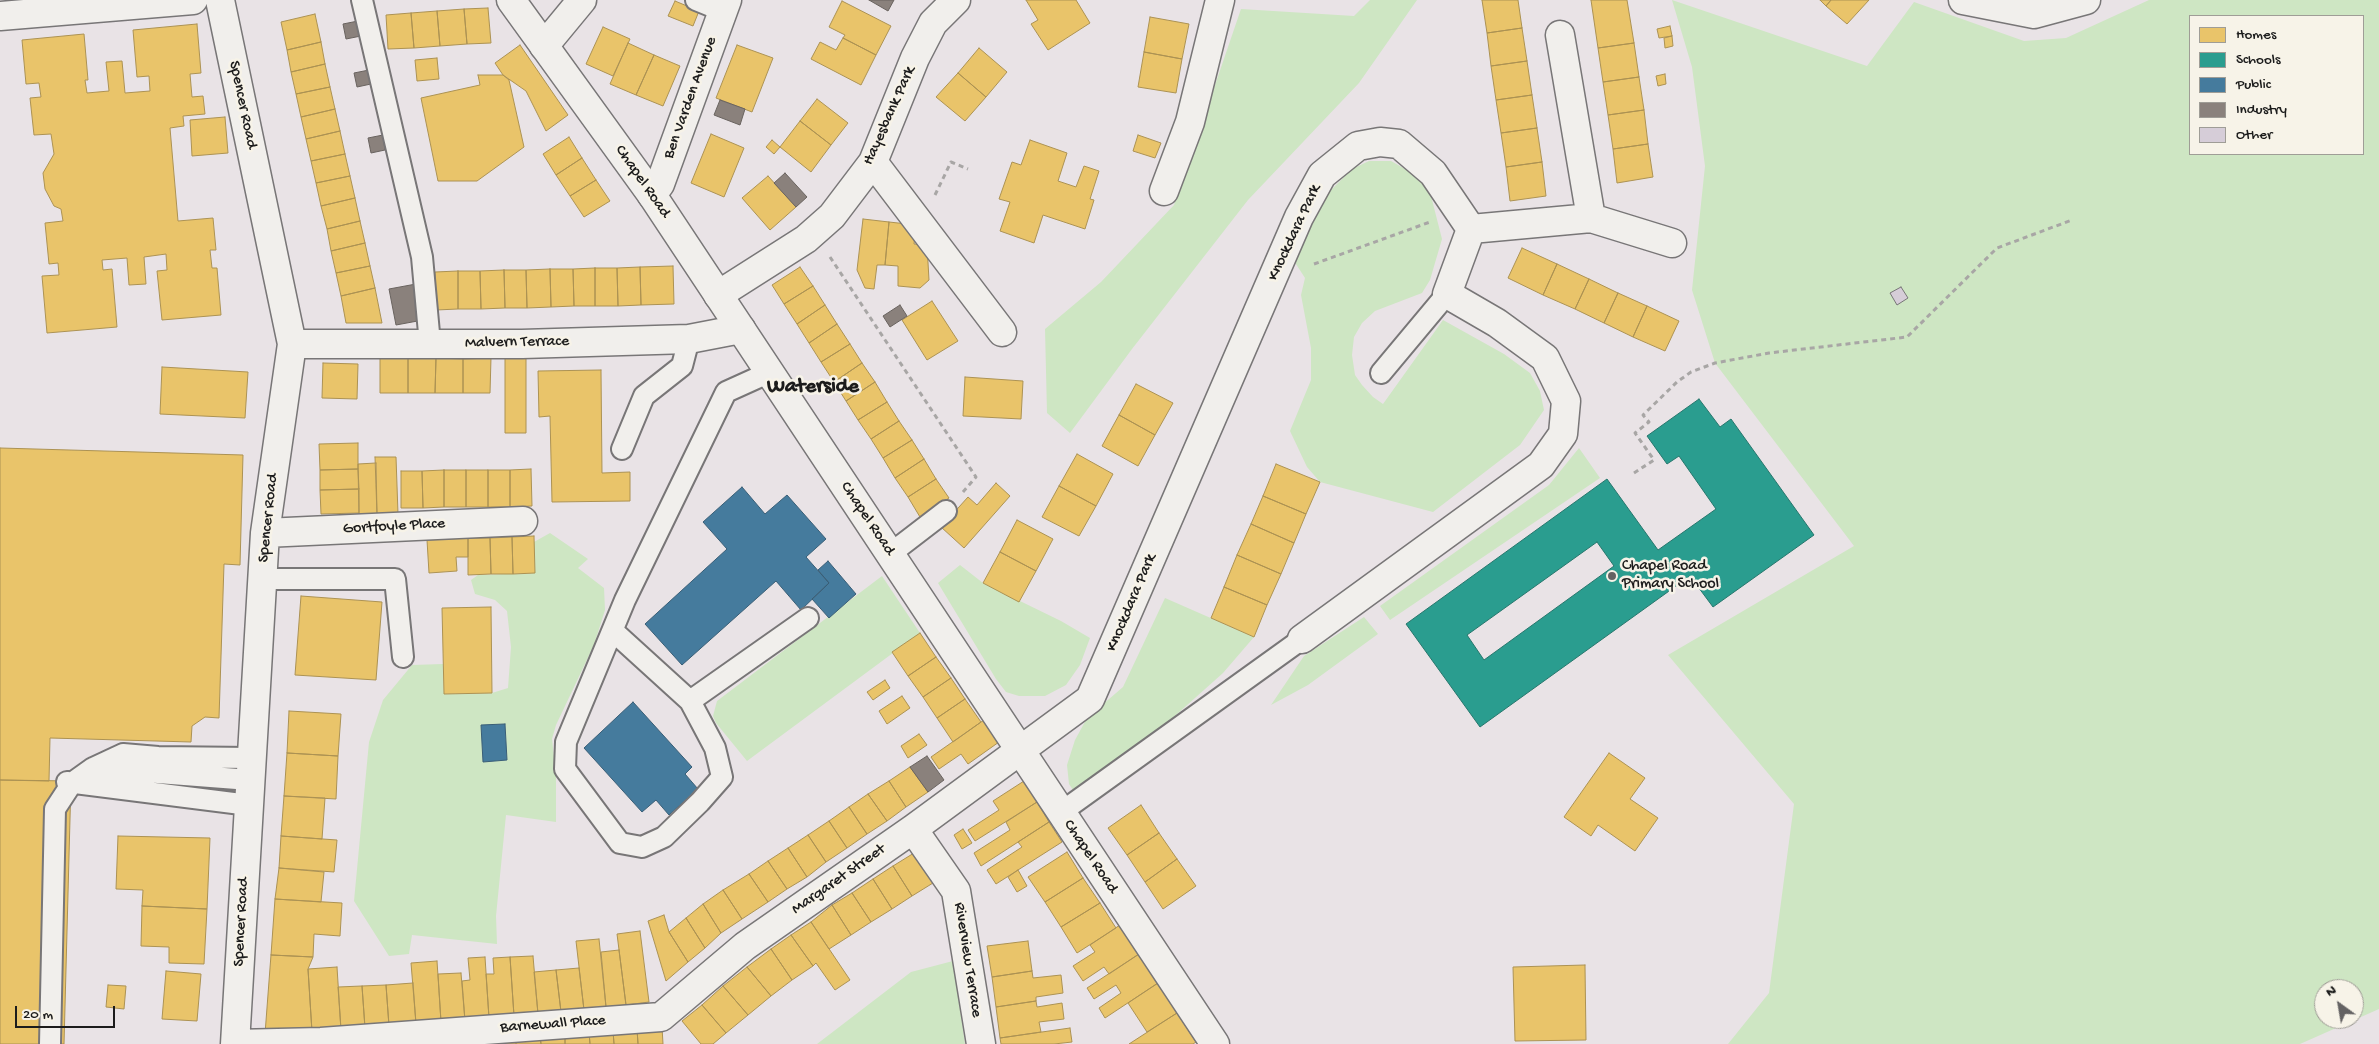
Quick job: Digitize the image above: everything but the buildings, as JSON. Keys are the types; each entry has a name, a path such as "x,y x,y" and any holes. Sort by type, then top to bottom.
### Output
{"street":[{"path":"0,16 193,0"},
{"name":"Spencer Road","path":"220,0 292,344 265,533 235,1044"},
{"name":"Chapel Road","path":"510,0 652,195 768,373 1021,750 1060,813 1215,1044"},
{"path":"544,46 582,0"},
{"name":"Hayesbank Park","path":"718,295 806,239 832,216 873,162 915,58 933,23 956,0"},
{"path":"1164,191 1190,122 1220,0"},
{"path":"1963,0 2034,14 2086,0"},
{"name":"Ben Varden Avenue","path":"652,195 660,184 725,6"},
{"path":"1560,35 1591,218"},
{"name":"Knockdara Park","path":"1021,750 1090,699 1299,217 1322,175 1358,146 1380,142 1399,144 1433,173 1465,220"},
{"path":"873,162 1002,332"},
{"path":"1302,639 1542,465 1563,434 1566,402 1545,358 1497,323 1447,294 1465,220 1591,218 1672,243"},
{"name":"Malvern Terrace","path":"292,344 522,344 689,339 741,329"},
{"name":"Gortfoyle Place","path":"265,533 523,522"},
{"name":"Margaret Street","path":"661,1017 745,946 1021,750"},
{"name":"Riverview Terrace","path":"913,828 956,891 981,1044"},
{"name":"Barnewall Place","path":"235,1044 321,1042 661,1017"}],"lane":[{"path":"362,0 422,257 430,344"},
{"path":"696,0 725,6"},
{"path":"1381,373 1447,294"},
{"path":"622,449 644,396 682,366 689,339"},
{"path":"613,631 690,701 716,748 722,777 700,802 664,837 642,847 620,842 565,769 566,742 625,600 726,392 768,373"},
{"path":"890,554 946,510"},
{"path":"263,579 395,579 403,657"},
{"path":"690,701 808,618"},
{"path":"1060,813 1302,639"},
{"path":"50,1044 55,809 65,782 123,754 158,757 250,781"},
{"path":"65,782 250,781"}],"path":[{"path":"922,225 951,162 968,168"},
{"path":"1273,278 1465,220"},
{"path":"1634,472 1654,460 1635,433 1649,422 1643,415 1677,382 1691,372 1715,362 1770,353 1907,337 1997,248 2072,220"},
{"path":"806,239 827,251 976,477 946,510"}],"green space":[{"path":"1370,0 1417,0 1359,83 1248,200 1132,349 1070,433 1047,413 1045,329 1101,282 1174,205 1241,9 1354,16"},
{"path":"1672,0 1867,66 1914,2 2024,41 2066,38 2149,0 2379,0 2379,1009 2364,1016 2364,979 2314,979 2314,1029 2334,1029 2300,1044 1728,1044 1769,993 1794,804 1668,655 1854,546 1715,363 1692,290 1705,166 1692,67"},
{"path":"1369,161 1391,161 1414,174 1430,192 1442,239 1430,280 1422,293 1375,311 1362,323 1354,337 1352,355 1355,375 1362,385 1373,397 1383,404 1443,320 1504,354 1530,373 1540,391 1544,410 1520,445 1433,512 1320,482 1307,467 1290,431 1311,380 1311,348 1301,295 1305,278 1294,261 1320,201 1352,169"},
{"path":"1579,448 1600,478 1390,620 1380,606 1549,485"},
{"path":"550,533 588,559 578,568 604,588 605,610 594,645 556,725 552,739 556,774 556,822 506,815 496,916 497,944 412,935 409,954 389,956 354,901 369,742 383,700 412,665 443,664 444,694 492,693 508,688 511,647 507,611 495,600 475,594 471,580 478,575 534,573 534,542","holes":["505,724 507,760 483,762 481,726"]},
{"path":"960,565 983,583 1061,621 1090,638 1080,665 1066,685 1045,696 1019,696 1006,692 996,679 938,583"},
{"path":"882,576 920,633 747,761 716,723 713,716 717,701"},
{"path":"1165,598 1254,637 1223,673 1158,731 1073,790 1069,784 1067,765 1075,740 1087,718 1123,687"},
{"path":"1364,617 1378,634 1308,685 1271,705 1304,656"},
{"path":"953,961 965,1044 817,1044 911,972"}],"place":[{"name":"Chapel Road Primary School","path":"1612,576"}],"district":[{"name":"Waterside","path":"813,388"}]}
